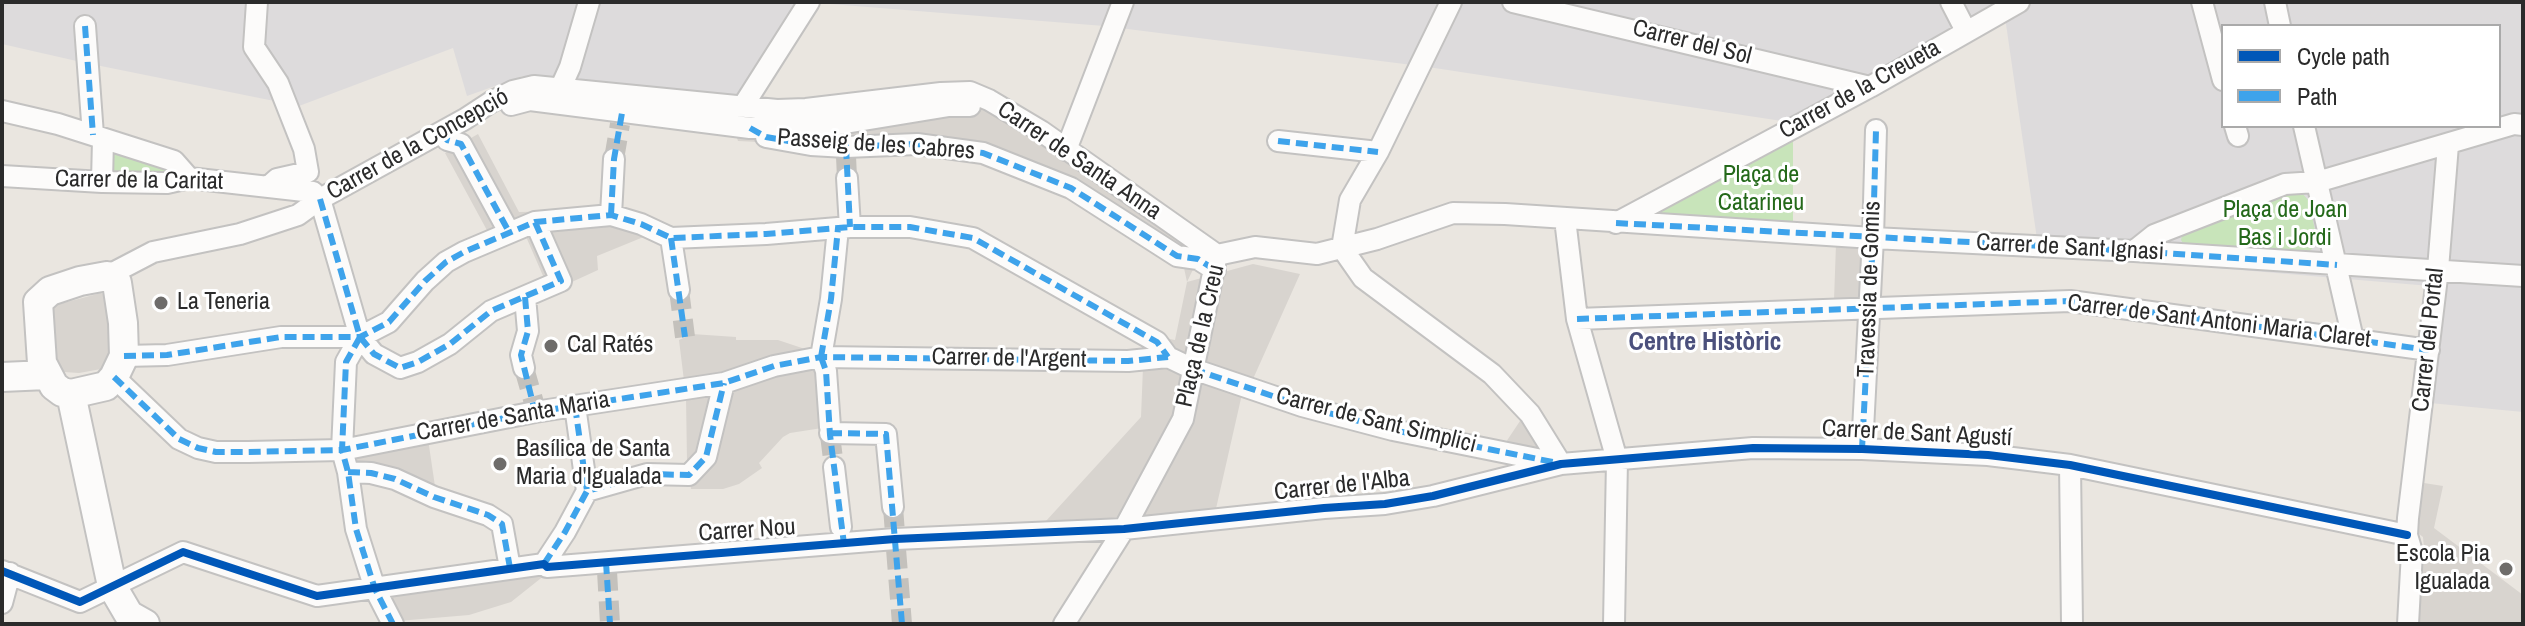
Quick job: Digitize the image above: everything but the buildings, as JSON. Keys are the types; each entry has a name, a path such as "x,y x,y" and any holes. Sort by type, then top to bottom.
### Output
{"street":[{"path":"257,2 254,47 278,83 304,149 308,172 277,179 268,187"},
{"path":"561,87 589,2"},
{"path":"743,106 809,2"},
{"path":"1066,150 1123,2"},
{"path":"1451,2 1378,152 1350,200 1342,248 1363,278 1492,374 1530,414 1561,464"},
{"name":"Carrer del Sol","path":"1513,2 1584,10 1870,87"},
{"path":"1951,2 1966,31"},
{"name":"Carrer de la Creueta","path":"1616,223 1870,87 2019,2"},
{"path":"2202,2 2221,73"},
{"path":"2275,2 2280,24"},
{"path":"85,26 102,182"},
{"name":"Carrer de la Concepció","path":"107,276 153,252 240,234 298,215 320,199 513,91 534,86 561,87 691,103 743,106"},
{"name":"Carrer de Santa Anna","path":"743,106 806,109 970,92 1041,131 1216,262"},
{"name":"Passeig de les Cabres","path":"465,119 530,100 621,118 750,128 821,127 949,106 972,106 1012,114"},
{"path":"2,111 174,161 189,178"},
{"path":"2134,251 2154,235 2285,184 2317,182 2514,124 2523,125"},
{"name":"Passeig de les Cabres","path":"750,128 766,137 846,152 917,144 983,153 1071,188 1177,256 1216,262"},
{"path":"2304,128 2353,339"},
{"name":"Travessia de Gomis","path":"1862,449 1876,130"},
{"path":"442,132 447,140 461,144 509,232"},
{"path":"1278,141 1378,152"},
{"name":"Carrer del Portal","path":"2408,624 2412,552 2407,535 2438,269 2448,145"},
{"path":"611,212 614,159"},
{"name":"Carrer de la Caritat","path":"2,176 167,183 189,178 313,192 320,199"},
{"path":"847,178 844,228 821,357 826,371 830,431 886,434 893,507"},
{"path":"320,199 360,337 374,354 400,368 450,344 491,311 561,281 535,222"},
{"path":"119,366 281,337 360,337 389,322 446,262 535,222 611,212 671,238 910,227 973,238 1157,342 1168,357 1193,369"},
{"name":"Plaça de la Creu","path":"1064,624 1124,529 1183,419 1216,262 1255,247 1317,254 1377,239 1453,213 1565,219"},
{"path":"1565,219 1577,319 1617,460 1614,624"},
{"name":"Carrer de Sant Ignasi","path":"1565,219 2523,276"},
{"path":"671,238 679,290"},
{"path":"107,276 117,283 123,323 119,366 106,386 71,394 54,386 47,375 39,347 38,302 50,291 80,281 107,276"},
{"path":"524,368 521,355 528,331 525,297"},
{"name":"Carrer de Sant Antoni Maria Claret","path":"1577,319 2070,301 2429,350"},
{"path":"360,337 346,362 342,450 356,529 375,589 393,624"},
{"name":"Carrer de l'Argent","path":"724,383 774,366 821,357 1128,361 1168,357"},
{"name":"Carrer de Santa Maria","path":"119,366 179,439 216,452 342,450 534,408 575,406 724,383"},
{"name":"Carrer de Sant Simplici","path":"1193,369 1302,406 1393,430 1561,464"},
{"path":"2,377 47,375"},
{"path":"587,491 647,474 689,475 706,457 724,383"},
{"path":"71,394 112,586 129,615 145,624"},
{"path":"544,564 587,491 575,406"},
{"name":"Carrer de Sant Agustí","path":"1561,464 1753,448 1988,455 2070,465 2407,535"},
{"name":"Carrer de l'Alba","path":"1124,529 1385,504 1433,496 1561,464"},
{"path":"2070,465 2072,624"},
{"path":"834,467 843,536"},
{"path":"348,472 395,479 434,497 488,515 502,524 510,568"},
{"name":"Carrer Nou","path":"6,572 80,602 183,552 317,596 544,564 547,567 606,566 843,536 895,541 1124,529"},
{"path":"2,603 6,572"}],"shaded area":[{"path":"2,2 2523,2 2523,412 2430,403 2442,287 2039,253 2005,17 1808,125 1428,67 1104,26 818,3 753,103 606,90 523,76 467,96 453,48 299,106 2,44"},
{"path":"975,106 1010,122 1189,244 1198,259 1187,282 1177,256 1071,188 983,153 738,141 733,126"},
{"path":"478,134 519,212 608,210 646,236 597,256 598,270 550,292 524,232 489,234 445,153"},
{"path":"1836,244 1864,246 1863,300 1834,300"},
{"path":"1253,264 1300,274 1253,379 1242,394 1215,513 1046,521 1141,417 1143,367 1159,337 1175,340 1187,282"},
{"path":"101,293 106,296 112,356 101,369 64,372 56,364 52,306"},
{"path":"692,334 736,337 736,340 778,340 814,352 835,426 790,433 783,437 759,463 762,468 739,484 723,489 691,489 687,461 686,397 679,340"},
{"path":"1524,415 1548,456 1504,445"},
{"path":"428,439 436,493 359,471 342,450"},
{"path":"2424,483 2443,486 2434,528 2523,595 2523,624 2418,624 2424,548 2423,537 2414,530 2418,489"},
{"path":"510,568 545,575 511,602 469,615 398,621 375,589"}],"green space":[{"name":"Plaça de Catarineu","path":"1793,136 1793,224 1659,219 1659,206"},
{"path":"103,139 189,178 102,182"},
{"name":"Plaça de Joan Bas i Jordi","path":"2292,191 2301,192 2309,201 2317,240 2307,253 2184,245 2181,240 2183,232"}],"tunnel":[{"path":"614,159 620,124"},
{"path":"846,156 847,178"},
{"path":"679,290 685,337"},
{"path":"524,368 534,403"},
{"path":"830,435 834,467"},
{"path":"893,507 895,533"},
{"path":"896,549 902,624"},
{"path":"607,571 610,624"}],"marked path":[{"path":"85,26 93,135"},
{"path":"611,215 614,159 622,113"},
{"path":"750,128 766,137 811,145 917,144 983,153 1071,188 1177,256 1198,259 1215,270"},
{"path":"1862,449 1876,130"},
{"path":"442,132 447,140 461,144 509,232"},
{"path":"1278,141 1378,152"},
{"path":"846,147 850,227"},
{"path":"320,199 360,337 374,354 400,368 450,344 491,311 561,281 535,222"},
{"path":"124,356 167,355 281,337 360,337 389,322 425,281 446,262 464,252 535,222 611,215 671,238 850,227 910,227 973,238 1157,342 1168,357"},
{"path":"1616,223 2337,265"},
{"path":"821,357 838,228"},
{"path":"671,238 685,337"},
{"path":"525,297 528,331 521,355 535,412"},
{"path":"1577,319 2070,301 2429,350"},
{"path":"360,337 346,362 342,450 356,529 375,589 393,624"},
{"path":"821,357 826,371 830,435 844,544"},
{"path":"114,377 179,439 216,452 248,452 342,450 535,412 724,383 774,366 821,357 1128,361 1168,357"},
{"path":"1193,369 1302,406 1393,430 1553,462"},
{"path":"544,564 587,491 647,474 689,475 706,457 724,383"},
{"path":"575,406 587,491"},
{"path":"830,433 886,434 902,624"},
{"path":"348,472 395,479 434,497 488,515 502,524 510,568"},
{"path":"606,562 610,624"}],"cycle path":[{"path":"2,571 80,602 183,552 317,596 544,564 547,567 895,539 1124,529 1385,504 1433,496 1561,464 1753,448 1988,455 2070,465 2407,535"}],"place":[{"name":"La Teneria","path":"161,303"},
{"name":"Cal Ratés","path":"551,346"},
{"name":"Basílica de Santa Maria d'Igualada","path":"500,464"},
{"name":"Escola Pia Igualada","path":"2506,569"}],"district":[{"name":"Centre Històric","path":"1705,343"}]}
